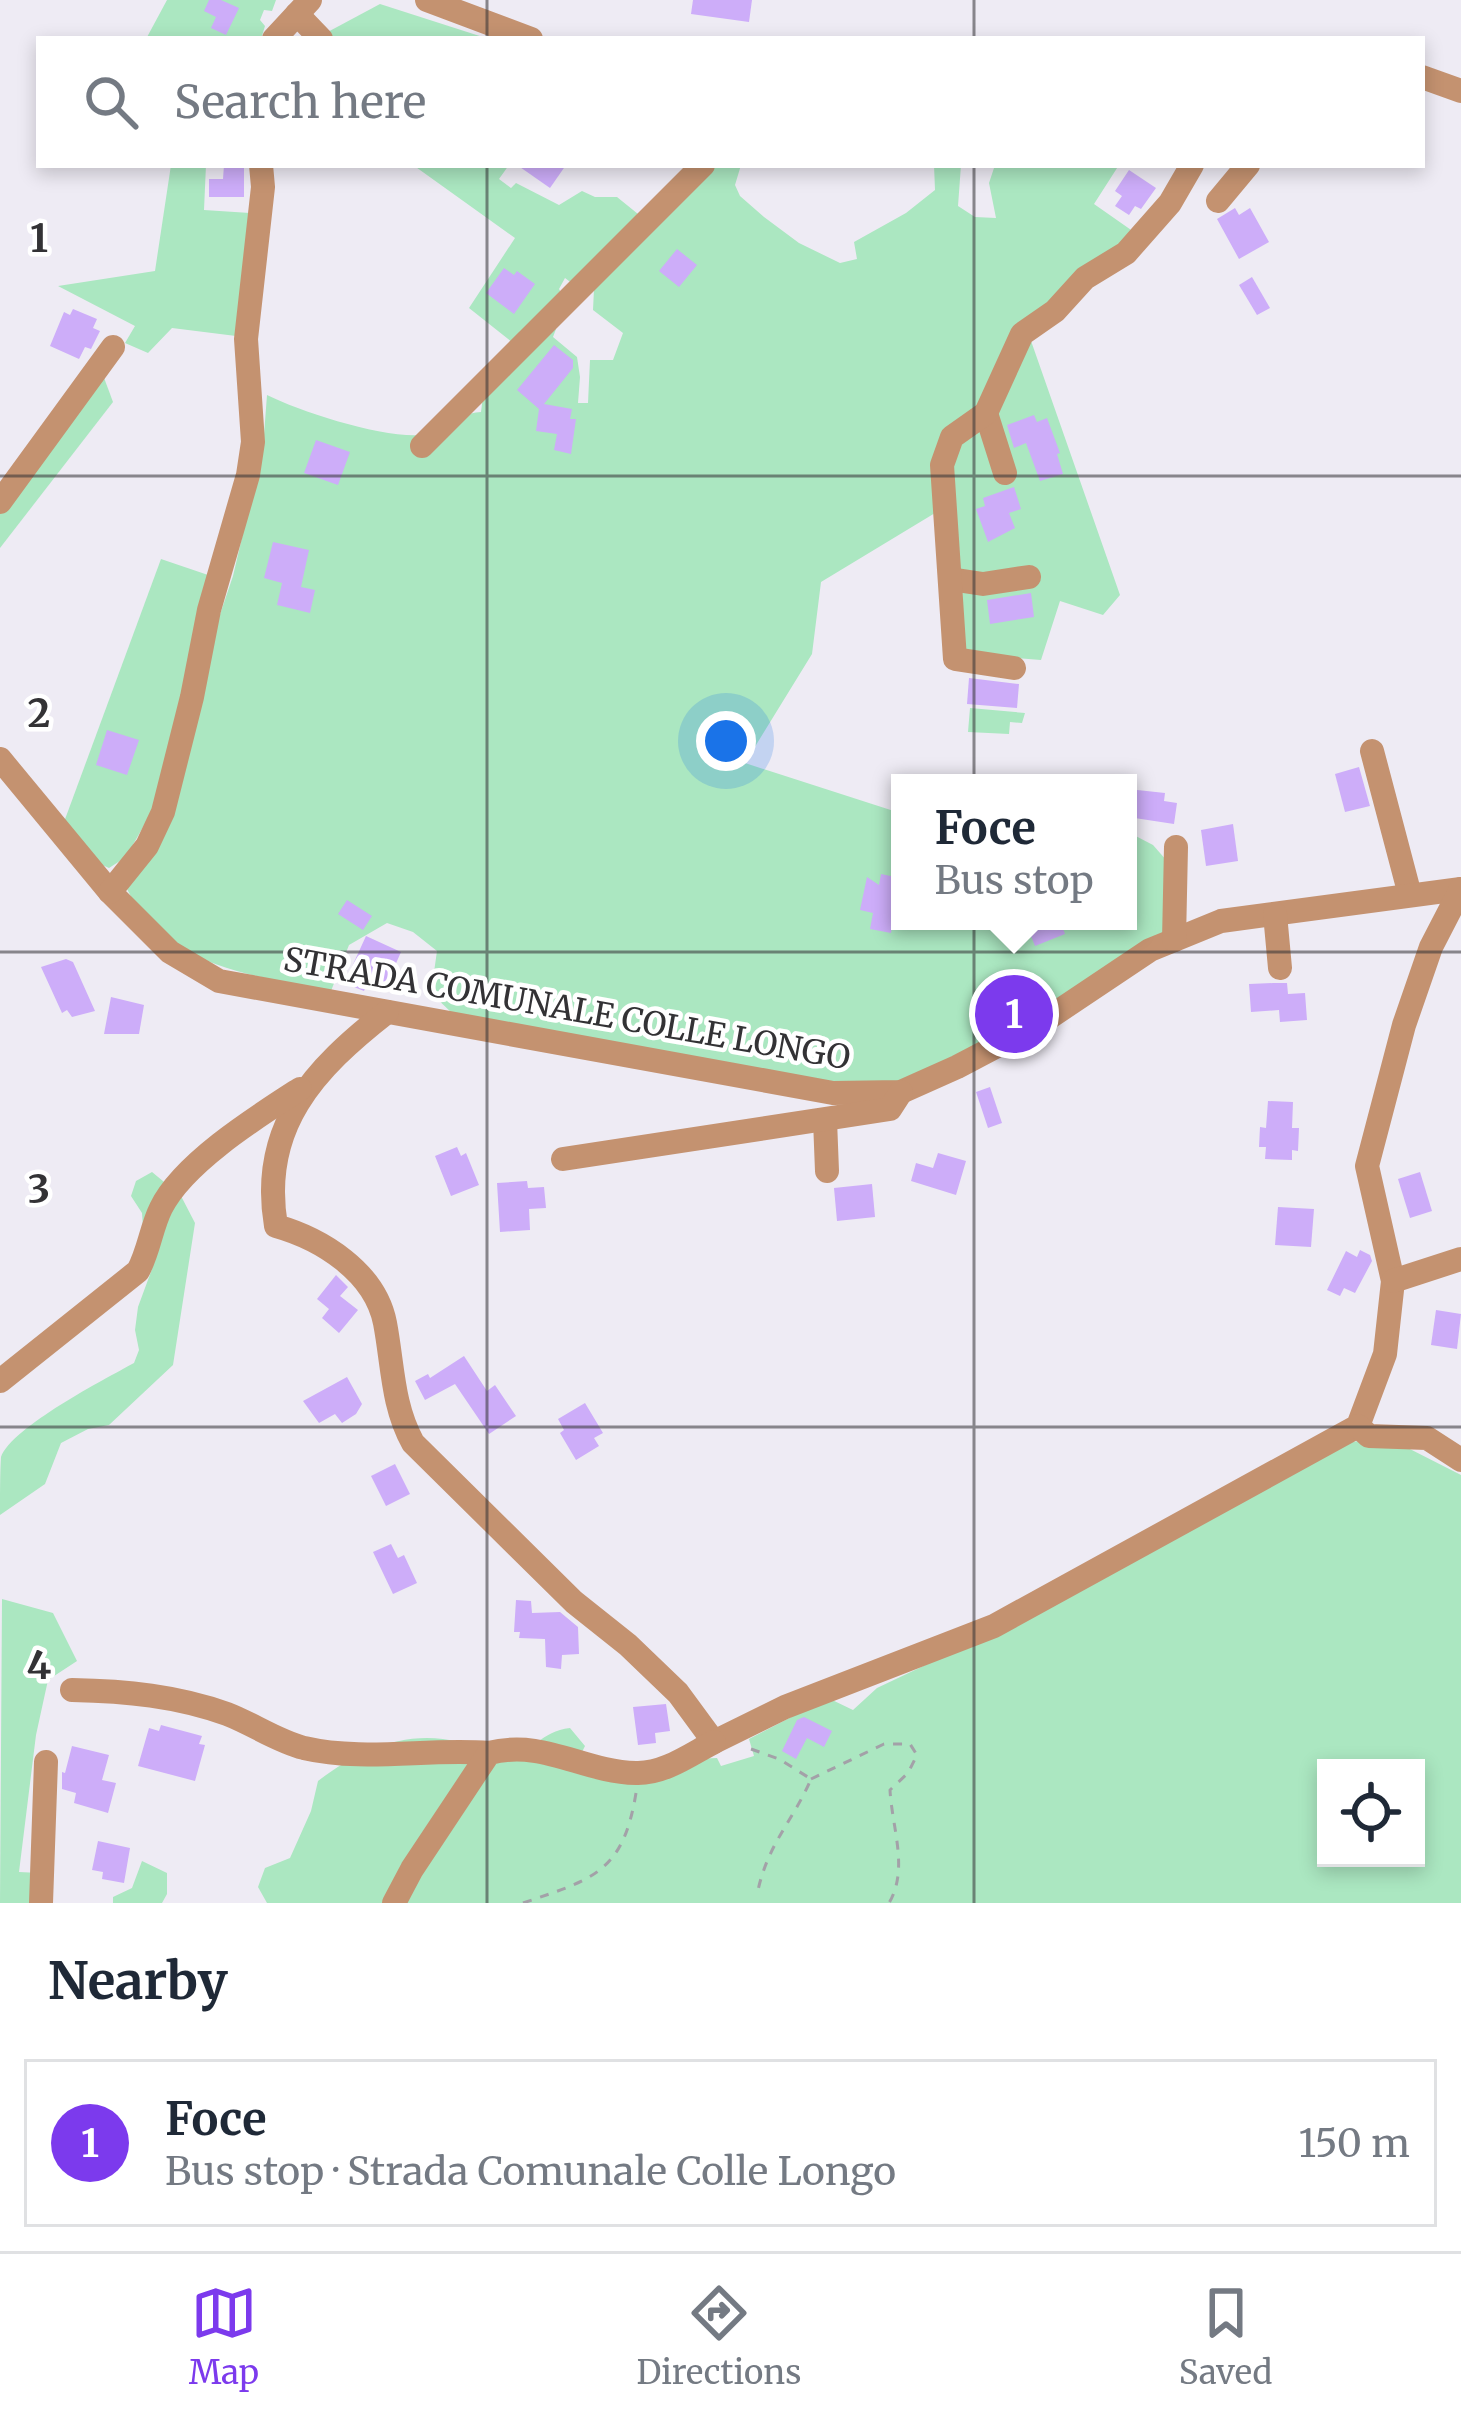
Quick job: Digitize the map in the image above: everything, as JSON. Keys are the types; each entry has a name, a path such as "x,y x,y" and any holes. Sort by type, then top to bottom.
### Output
{"street":[{"path":"427,0 523,36"},
{"path":"277,36 303,7 319,36"},
{"path":"1425,78 1461,91"},
{"path":"110,892 147,846 163,812 209,610 248,475 254,442 247,339 261,168"},
{"path":"422,446 701,168"},
{"path":"1014,668 955,659 942,465 952,437 986,413 1022,334 1055,311 1085,278 1126,254 1170,203 1190,168"},
{"path":"1218,201 1246,168"},
{"path":"0,502 113,347"},
{"path":"986,413 1005,473"},
{"path":"950,579 983,584 1029,577"},
{"path":"1372,752 1410,895"},
{"name":"STRADA COMUNALE COLLE LONGO","path":"0,760 110,892 170,952 219,981 833,1093 901,1092 1041,1023 1150,950 1221,921 1461,889"},
{"path":"1174,940 1176,847"},
{"path":"72,1690 162,1696 228,1714 298,1747 362,1755 420,1750 489,1753 514,1747 640,1774 672,1765 785,1707 994,1625 1358,1426 1385,1354 1393,1281 1367,1166 1404,1024 1431,947 1461,889"},
{"path":"1275,914 1280,968"},
{"path":"387,1012 321,1069 286,1122 275,1156 272,1200 276,1226 304,1234 336,1254 376,1298 385,1318 401,1421 413,1443 574,1602 678,1693 714,1742"},
{"path":"0,1381 138,1271 160,1208 186,1176 272,1108 308,1087"},
{"path":"563,1159 890,1109 901,1092"},
{"path":"825,1120 827,1171"},
{"path":"1393,1281 1461,1259"},
{"path":"1358,1426 1369,1436 1427,1438 1461,1460"},
{"path":"394,1903 489,1753"},
{"path":"41,1903 46,1762"}],"path":[{"path":"757,1895 776,1837 811,1779 884,1744 910,1744 917,1755 908,1773 890,1790 899,1861 898,1888 889,1903"},
{"path":"760,1752 811,1779"},
{"path":"523,1903 588,1877 617,1857 629,1829 640,1774"}],"green space":[{"path":"167,0 276,0 272,11 264,10 260,20 265,26 262,36 148,36"},
{"path":"380,4 480,36 324,36"},
{"path":"171,168 206,168 204,210 250,213 236,336 172,328 148,353 125,343 135,326 58,286 155,271"},
{"path":"417,168 507,168 499,179 511,188 516,183 559,205 582,191 595,197 617,197 638,214 577,287 565,278 559,289 563,296 513,343 469,308 515,238"},
{"path":"710,168 740,168 735,185 740,196 799,243 840,263 857,259 854,242 906,213 935,190 934,168 961,168 958,206 975,217 996,218 989,183 994,168 1117,168 1094,204 1134,232 1078,276 983,404 945,437 940,510 821,582 812,654 745,763 891,810 891,930 1137,930 1137,837 1153,845 1167,861 1167,930 1082,986 932,1071 885,1085 836,1086 454,1015 431,993 437,951 413,932 387,923 349,945 331,991 214,964 164,936 143,915 127,889 233,576 263,448 267,395 364,428 428,434 481,412 483,396 552,324 556,329 553,337 577,357 578,403 588,403 590,360 613,360 623,333 593,310 594,289"},
{"path":"1030,338 1120,595 1103,615 1060,601 1041,660 965,654 961,572 947,479 956,442"},
{"path":"103,375 113,402 0,548 0,513"},
{"path":"161,559 211,576 155,806 126,857 109,868 100,864 64,822"},
{"path":"970,708 1025,713 1022,723 1010,722 1009,734 968,732"},
{"path":"152,1172 181,1196 195,1223 173,1365 109,1425 88,1429 61,1443 45,1484 0,1515 1,1457 9,1445 61,1405 134,1363 139,1350 138,1307 152,1269 142,1213 131,1196 136,1181"},
{"path":"1370,1440 1402,1445 1461,1475 1461,1903 267,1903 258,1887 265,1868 290,1858 311,1811 318,1781 384,1745 439,1739 504,1757 570,1728 585,1746 576,1764 717,1758 721,1766 754,1756 749,1739 828,1698 853,1710 877,1688 995,1632 1341,1443"},
{"path":"2,1599 53,1613 77,1661 48,1680 36,1735 19,1872 40,1873 51,1903 0,1903"},
{"path":"142,1861 167,1873 162,1903 113,1903 113,1897 132,1888"}],"building":[{"path":"209,0 239,8 226,35 211,28 216,17 204,11"},
{"path":"693,0 752,0 749,22 691,14"},
{"path":"224,168 244,168 244,197 209,197 209,179 223,179"},
{"path":"521,168 564,168 550,188"},
{"path":"1129,170 1156,188 1141,209 1135,206 1129,215 1115,206 1122,196 1115,191"},
{"path":"1235,208 1239,215 1250,208 1269,242 1239,259 1217,219"},
{"path":"677,249 697,265 679,287 659,271"},
{"path":"504,268 535,284 514,314 486,293"},
{"path":"1252,277 1270,308 1257,315 1239,285"},
{"path":"73,309 97,319 93,328 100,331 91,349 85,347 79,359 50,346 64,312 70,315"},
{"path":"554,345 573,360 573,368 544,404 572,409 570,419 576,419 571,454 554,450 557,434 536,431 539,409 517,390"},
{"path":"1034,415 1037,422 1047,418 1063,474 1040,481 1026,443 1014,448 1007,425"},
{"path":"316,440 350,452 338,485 304,473"},
{"path":"1014,487 1021,509 1009,513 1015,528 988,542 976,509 985,506 983,498"},
{"path":"273,542 309,550 301,587 315,590 310,613 277,605 282,583 264,578"},
{"path":"1031,593 1034,617 990,624 987,600"},
{"path":"969,678 1019,684 1017,708 967,704"},
{"path":"107,730 139,740 127,775 96,765"},
{"path":"1359,767 1370,806 1345,812 1335,774"},
{"path":"1137,790 1165,793 1164,801 1177,803 1174,824 1137,818"},
{"path":"1233,824 1238,861 1206,866 1201,830"},
{"path":"881,874 891,876 891,933 870,929 873,913 860,910 867,877 879,885"},
{"path":"347,900 372,916 363,930 338,914"},
{"path":"1029,930 1063,930 1065,934 1035,946"},
{"path":"366,936 401,952 385,988 368,981 364,991 349,985 355,973 350,971"},
{"path":"66,959 73,962 95,1011 72,1017 67,1010 62,1013 41,967"},
{"path":"1287,983 1288,994 1305,993 1307,1020 1280,1022 1279,1010 1251,1012 1249,984"},
{"path":"111,997 144,1005 139,1034 104,1034"},
{"path":"990,1087 1002,1123 988,1128 976,1092"},
{"path":"1268,1101 1293,1102 1292,1128 1299,1128 1298,1151 1292,1150 1292,1160 1265,1159 1266,1147 1259,1147"},
{"path":"457,1147 461,1156 466,1153 479,1185 451,1196 435,1156"},
{"path":"938,1153 966,1161 956,1195 911,1181 916,1163 933,1168"},
{"path":"1420,1172 1432,1211 1410,1218 1398,1179"},
{"path":"527,1181 528,1188 544,1187 546,1208 529,1209 530,1230 500,1232 497,1183"},
{"path":"872,1184 875,1217 837,1221 834,1188"},
{"path":"1278,1207 1314,1209 1311,1247 1275,1245"},
{"path":"1360,1250 1372,1261 1355,1293 1344,1288 1340,1296 1327,1290 1346,1251 1357,1257"},
{"path":"336,1275 348,1287 340,1296 358,1310 339,1333 322,1318 329,1309 317,1299"},
{"path":"1436,1310 1461,1314 1457,1349 1431,1345"},
{"path":"464,1356 487,1391 495,1385 516,1416 489,1434 455,1384 425,1400 415,1381 428,1374 430,1378"},
{"path":"347,1377 362,1404 356,1414 342,1423 335,1414 319,1423 303,1401"},
{"path":"585,1403 603,1433 594,1438 599,1446 576,1460 560,1433 564,1430 558,1419"},
{"path":"395,1464 410,1494 386,1506 371,1476"},
{"path":"391,1544 398,1558 404,1555 417,1583 393,1594 373,1552"},
{"path":"516,1600 531,1601 532,1613 560,1612 578,1627 579,1654 562,1655 561,1669 546,1667 545,1639 519,1638 520,1632 514,1632"},
{"path":"666,1704 670,1731 655,1733 656,1743 638,1745 633,1707"},
{"path":"804,1717 832,1731 824,1747 807,1738 796,1759 782,1751 797,1720"},
{"path":"161,1725 202,1736 199,1744 205,1745 195,1781 138,1766 149,1728 159,1731"},
{"path":"72,1746 109,1755 102,1780 116,1783 108,1813 74,1803 76,1793 62,1789 62,1772"},
{"path":"98,1841 130,1848 124,1883 102,1879 103,1872 92,1870"}],"place":[{"name":"Foce","path":"1014,1014"}]}
